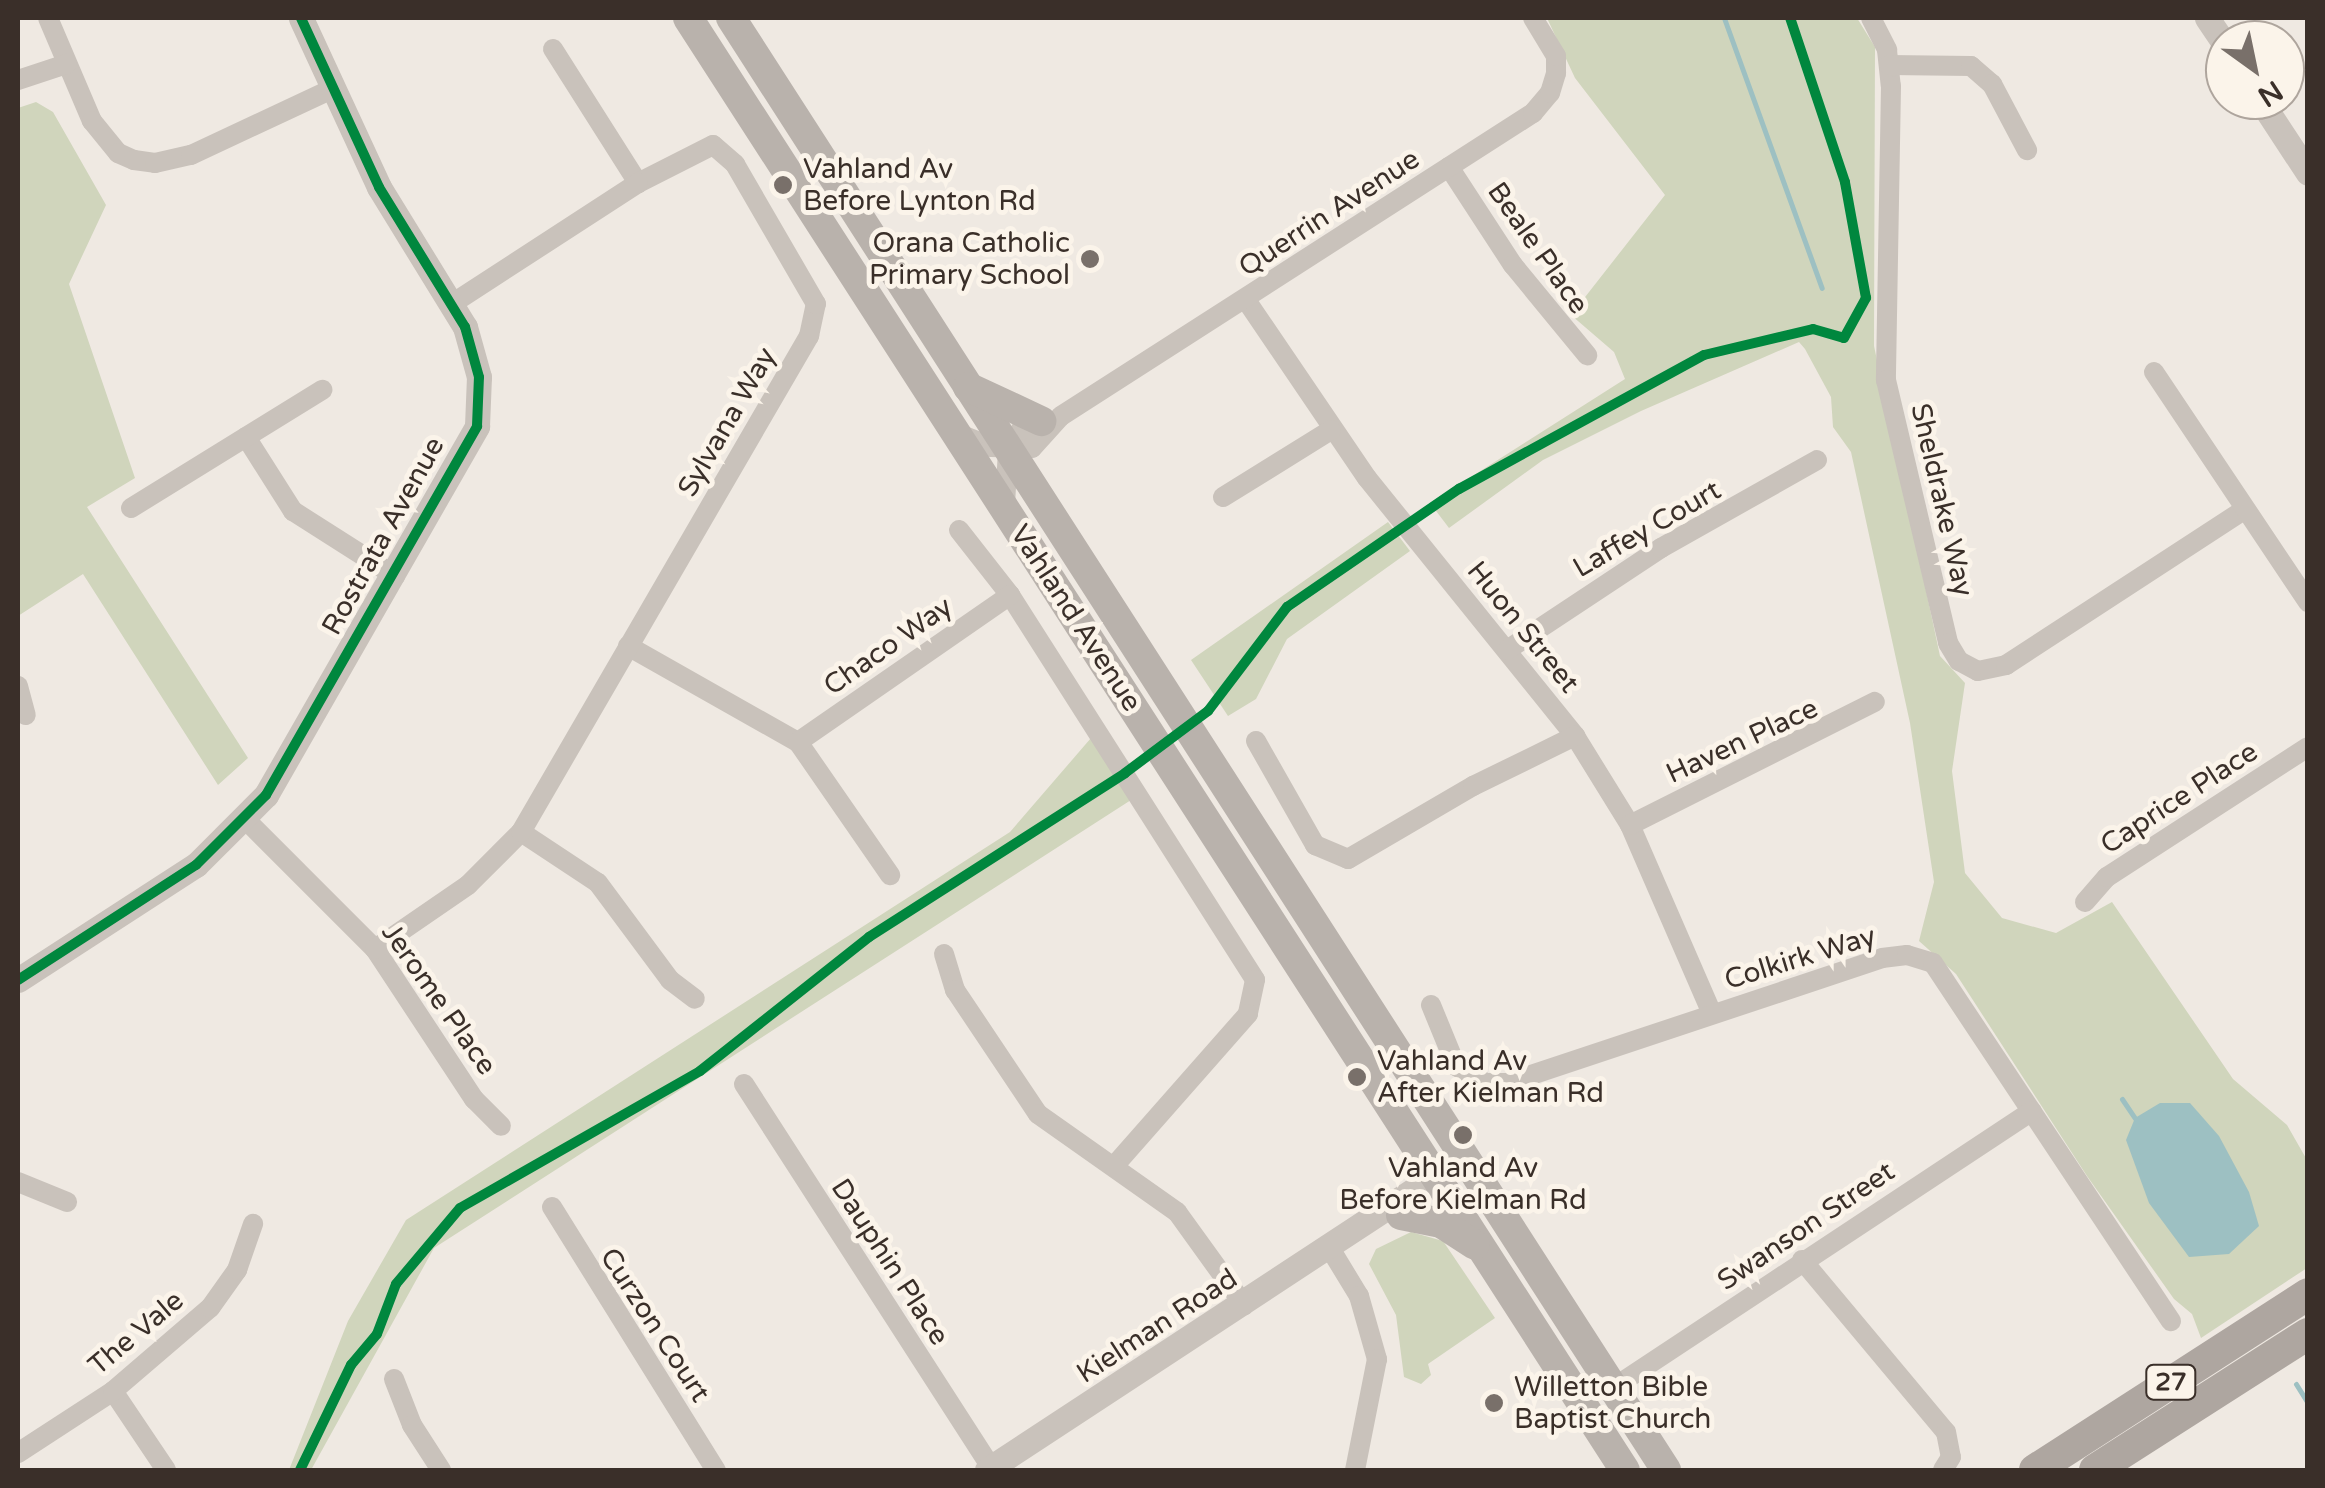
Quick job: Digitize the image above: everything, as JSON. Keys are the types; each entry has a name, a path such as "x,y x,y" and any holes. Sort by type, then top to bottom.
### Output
{"main road":[{"name":"Vahland Avenue","path":"688,18 1006,508 1430,1180 1485,1253 1625,1470"},
{"name":"Vahland Avenue","path":"731,18 1666,1470"},
{"path":"968,387 1051,418"},
{"path":"1424,1094 1426,1121 1444,1156 1430,1180 1497,1206"},
{"path":"1400,1216 1441,1223 1485,1253"},
{"name":"27","path":"2034,1470 2308,1294"},
{"name":"27","path":"2095,1470 2308,1334"}],"street":[{"path":"48,18 103,138 118,153 156,164 191,155 332,89"},
{"name":"Rostrata Avenue","path":"18,980 183,875 245,819 287,764 476,426 479,377 453,303 379,188 301,18"},
{"name":"Querrin Avenue","path":"1008,449 1032,448 1051,418 1246,300 1532,113 1550,93 1556,56 1533,18"},
{"name":"Sheldrake Way","path":"1871,18 1889,65 1886,380 1948,642 1960,661 1978,671 2006,665 2245,509"},
{"path":"552,49 638,183"},
{"path":"18,80 66,64"},
{"path":"1889,65 1971,66 1992,84 2027,150"},
{"path":"2273,120 2308,173"},
{"name":"Sylvana Way","path":"375,949 468,885 521,832 809,336 816,304 807,280 722,149 702,146 453,303"},
{"name":"Beale Place","path":"1449,167 1513,265 1587,355"},
{"name":"Huon Street","path":"1246,300 1332,430 1575,736 1630,826 1712,1014"},
{"path":"2154,372 2308,602"},
{"path":"131,508 322,390"},
{"path":"1223,496 1332,430"},
{"path":"957,433 1008,449 1006,508"},
{"path":"246,438 293,511 395,576"},
{"name":"Laffey Court","path":"1507,650 1630,567 1817,460"},
{"path":"958,530 1010,595 1255,980 1248,1014 1114,1166"},
{"name":"Chaco Way","path":"798,742 1010,595"},
{"path":"628,646 798,742 890,875"},
{"path":"18,686 26,715"},
{"name":"Haven Place","path":"1630,826 1846,723 1876,702"},
{"path":"1256,741 1314,845 1348,859 1575,736"},
{"name":"Caprice Place","path":"2084,902 2107,877 2308,747"},
{"name":"Jerome Place","path":"245,819 375,949 474,1099 501,1126"},
{"path":"521,832 598,882 670,980 696,999"},
{"path":"944,954 955,990 1038,1114 1177,1212 1244,1306"},
{"name":"Colkirk Way","path":"1431,1005 1456,1066 1485,1083 1532,1075 1712,1014 1907,956 1946,976 2171,1321"},
{"name":"Dauphin Place","path":"744,1084 989,1469"},
{"name":"Swanson Street","path":"1613,1388 2032,1111"},
{"name":"Kielman Road","path":"1359,1232 1400,1216 1430,1180"},
{"name":"Kielman Road","path":"989,1469 1359,1232 1430,1180"},
{"path":"18,1182 67,1202"},
{"name":"Curzon Court","path":"552,1207 716,1470"},
{"name":"The Vale","path":"18,1453 113,1391 210,1308 237,1270 252,1224"},
{"path":"1330,1250 1360,1296 1377,1359 1355,1470"},
{"path":"1802,1260 1946,1432 1952,1456 1944,1470"},
{"path":"394,1379 412,1424 442,1470"},
{"path":"113,1391 166,1470"}],"green space":[{"path":"1547,18 1857,18 1875,47 1874,346 1940,656 1965,683 1952,771 1965,873 2002,918 2056,933 2112,902 2233,1079 2287,1125 2307,1160 2307,1268 2201,1338 2192,1314 2174,1299 2087,1176 1956,974 1919,941 1934,882 1910,723 1851,452 1833,427 1831,397 1799,342 1641,411 1543,460 1449,528 1430,503 1625,379 1614,352 1571,315 1665,195 1575,78"},
{"path":"36,102 53,112 106,205 69,284 135,478 87,507 248,758 218,785 83,574 18,616 18,108"},
{"path":"1388,522 1410,551 1287,639 1256,699 1228,716 1191,660"},
{"path":"1091,738 1131,800 434,1248 311,1470 289,1470 348,1321 406,1220 1010,832"},
{"path":"1411,1232 1443,1241 1495,1318 1428,1364 1431,1375 1421,1384 1404,1377 1396,1315 1369,1264 1376,1249"}],"water":[{"path":"2160,1103 2190,1103 2219,1136 2249,1192 2259,1226 2229,1254 2189,1257 2149,1203 2126,1140 2135,1118"}],"waterway":[{"path":"1724,18 1822,288"},
{"path":"2122,1099 2135,1118"},
{"path":"2296,1384 2308,1403"}],"cycle path":[{"path":"18,980 196,865 266,795 477,426 479,377 465,327 379,187 301,18"},
{"path":"300,1470 351,1365 377,1334 396,1284 460,1208 700,1071 869,937 1125,773 1208,711 1287,607 1459,489 1704,355 1813,329 1844,338 1866,298 1845,182 1790,18"}],"place":[{"name":"Vahland Av Before Lynton Rd","path":"783,185"},
{"name":"Orana Catholic Primary School","path":"1090,259"},
{"name":"Vahland Av After Kielman Rd","path":"1357,1077"},
{"name":"Vahland Av Before Kielman Rd","path":"1463,1135"},
{"name":"Willetton Bible Baptist Church","path":"1494,1403"}]}
